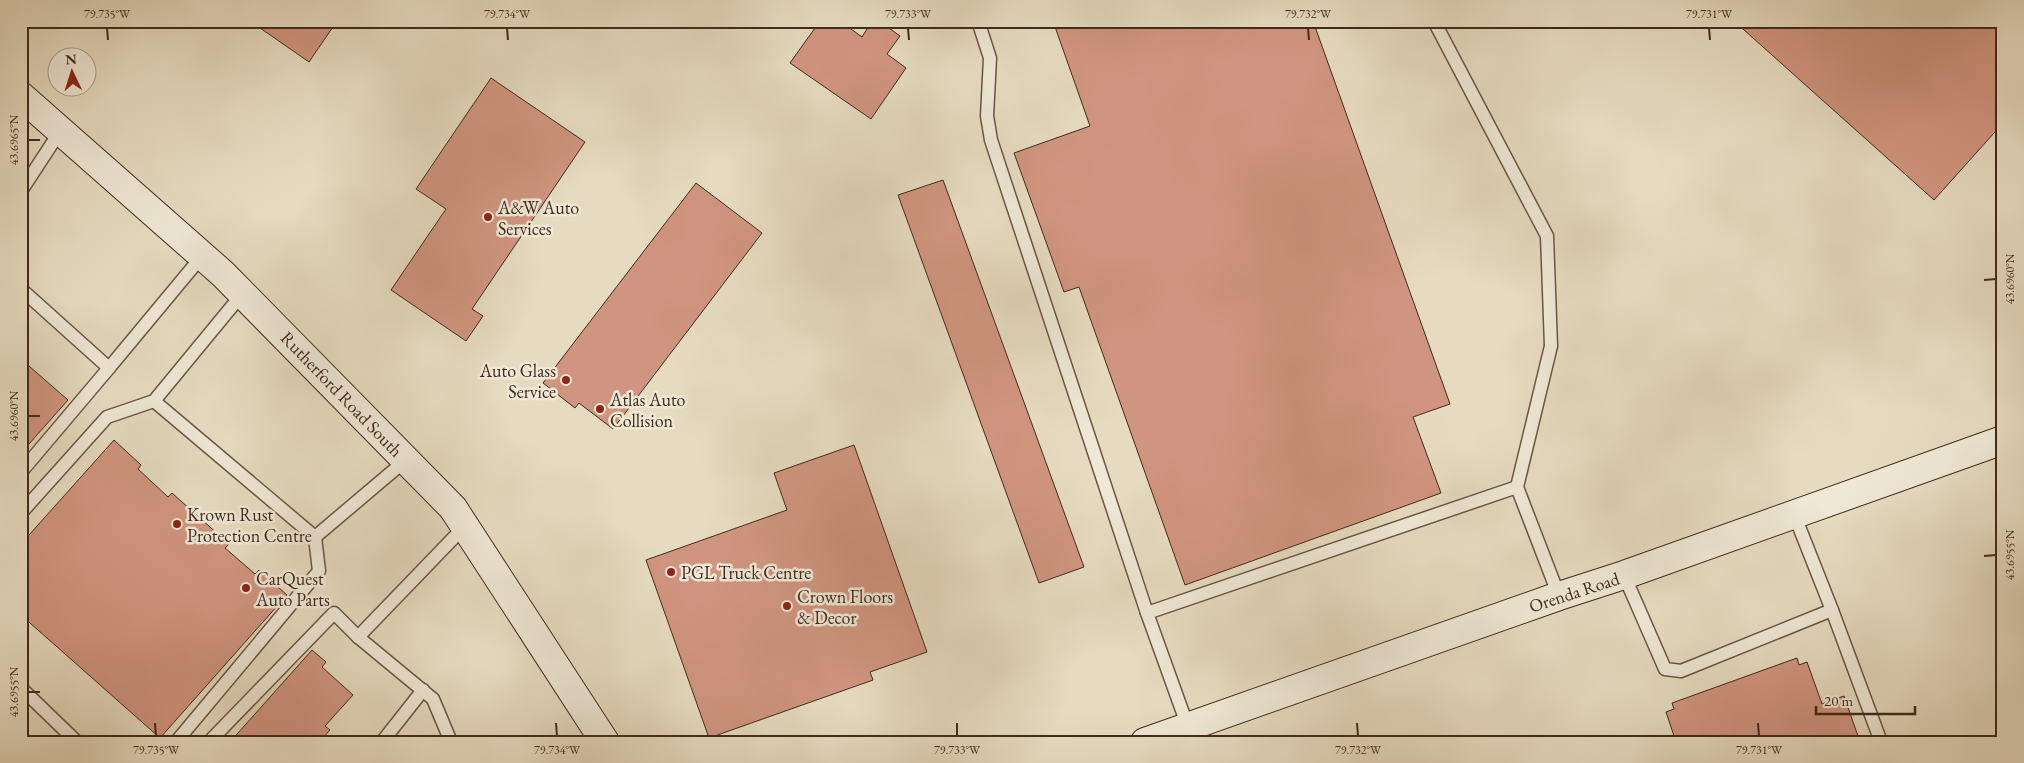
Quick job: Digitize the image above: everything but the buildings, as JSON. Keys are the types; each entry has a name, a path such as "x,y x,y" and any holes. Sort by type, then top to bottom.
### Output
{"street":[{"name":"Rutherford Road South","path":"21,96 203,255 243,293 453,508 605,742"},
{"name":"Orenda Road","path":"1145,742 1559,596 1624,575 2003,440"}],"lane":[{"path":"978,21 990,58 987,116 991,140 1147,613 1188,727"},
{"path":"1434,21 1547,236 1552,346 1517,487 1559,596"},
{"path":"21,191 61,130"},
{"path":"21,472 203,255"},
{"path":"21,289 109,368"},
{"path":"21,513 107,417 154,401 243,293"},
{"path":"154,401 315,537 319,570 176,742"},
{"path":"315,537 406,460"},
{"path":"1147,613 1517,487"},
{"path":"1794,514 1881,742"},
{"path":"358,637 465,526"},
{"path":"1624,575 1665,669 1681,671 1832,610"},
{"path":"209,742 334,613 358,637 433,700 451,742"},
{"path":"21,688 77,742"},
{"path":"382,742 423,690"},
{"path":"439,742 445,727"}],"place":[{"name":"A&W Auto Services","path":"488,217"},
{"name":"Auto Glass Service","path":"566,380"},
{"name":"Atlas Auto Collision","path":"600,409"},
{"name":"Krown Rust Protection Centre","path":"177,524"},
{"name":"PGL Truck Centre","path":"671,572"},
{"name":"CarQuest Auto Parts","path":"246,588"},
{"name":"Crown Floors & Decor","path":"787,606"}]}
